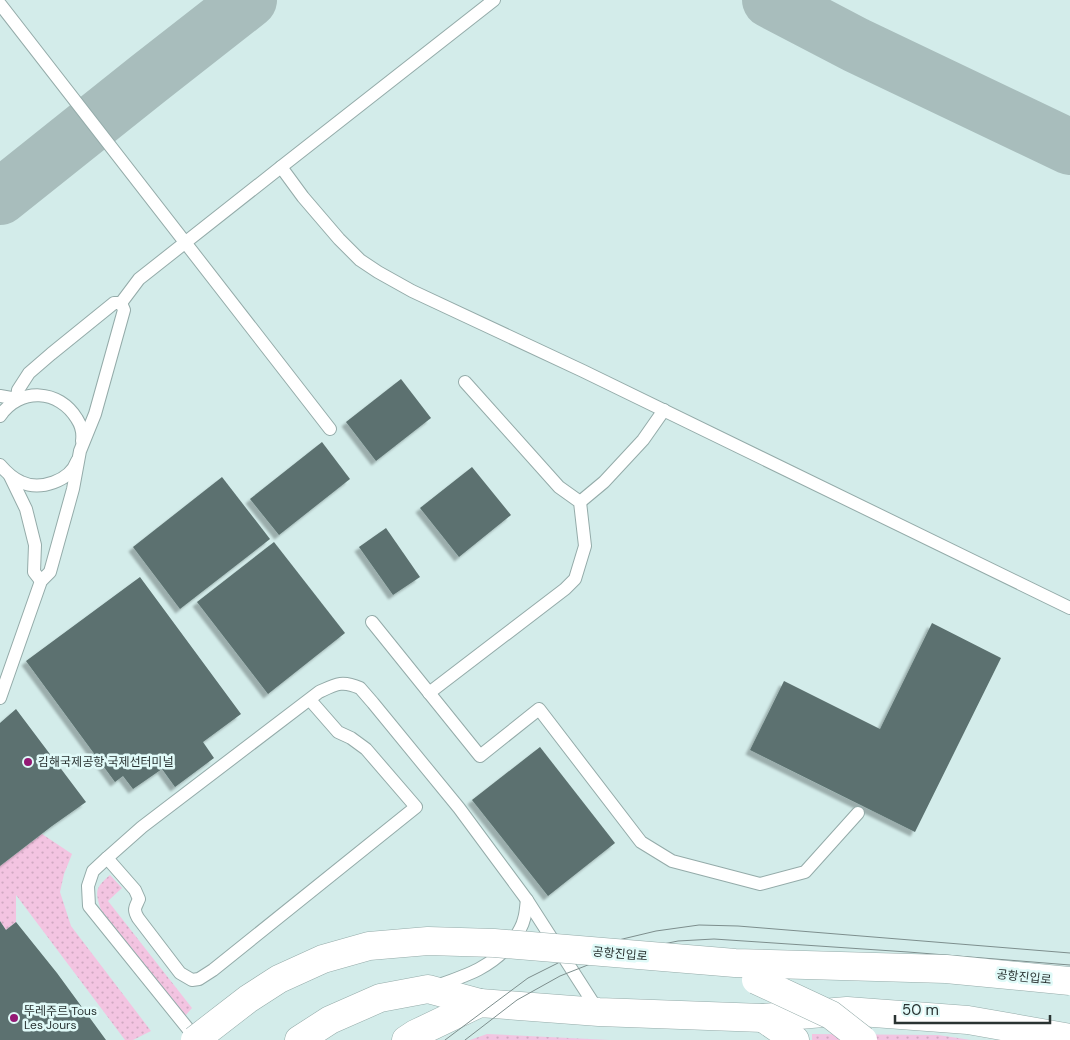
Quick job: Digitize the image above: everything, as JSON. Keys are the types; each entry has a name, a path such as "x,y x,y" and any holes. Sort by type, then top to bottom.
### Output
{"main road":[{"name":"공항진입로","path":"196,1040 248,999 279,980 323,959 369,946 428,941 494,943 736,963 946,969 1070,981"},
{"path":"736,963 756,980 831,1015 863,1040"},
{"path":"299,1040 330,1020 380,998 428,989 480,1003 599,1012 763,1018 847,1011 968,1020 1070,1038"},
{"path":"406,1040 480,1003"},
{"path":"763,1018 795,1040"}],"lane":[{"path":"121,303 140,279 185,242 494,0"},
{"path":"0,4 330,429"},
{"path":"280,167 339,239 360,260 412,291 664,410 1070,608"},
{"path":"17,399 18,390 29,373 114,303 121,303"},
{"path":"10,476 23,483 38,485 53,483 66,476 76,465 94,414 124,310 121,303"},
{"path":"429,693 558,595 575,579 585,546 580,502 558,487 465,382"},
{"path":"0,416 17,399 31,395 47,396 60,401 72,410 80,423 83,437 73,489 50,572 41,581 0,698"},
{"path":"0,396 17,399"},
{"path":"580,502 604,482 643,440 664,410"},
{"path":"0,465 10,476 26,509 35,545 34,572 41,581"},
{"path":"372,622 480,756 540,709 641,842 672,861 760,884 805,872 858,813"},
{"path":"196,1040 89,906 88,886 94,871 142,828 319,692 336,684 349,683 360,688 459,808 527,900 599,1012"},
{"path":"107,858 135,890 138,899 135,910 138,918 180,973 192,980 198,979 214,970 416,807 366,749 358,742 338,732 310,700"},
{"path":"428,989 466,976 486,966 503,953 519,933 525,918 527,900"}],"shaded area":[{"path":"42,834 72,854 64,874 60,892 71,926 151,1031 133,1040 125,1040 16,895 16,922 6,930 0,921 0,866"},
{"path":"110,875 122,888 108,901 192,1008 185,1016 101,910 97,894 98,890 101,883"},
{"path":"487,1034 610,1040 470,1040"},
{"path":"812,1034 938,1035 971,1040 812,1040"}],"building":[{"path":"401,379 431,418 376,461 346,422"},
{"path":"322,442 350,479 279,535 250,499"},
{"path":"472,467 511,515 459,557 420,508"},
{"path":"222,477 270,539 180,609 133,547"},
{"path":"386,528 420,577 393,595 359,547"},
{"path":"274,542 345,633 268,694 197,602"},
{"path":"140,577 241,714 203,742 214,758 175,787 162,769 133,789 123,776 115,782 26,661"},
{"path":"932,623 1001,658 915,832 750,750 784,681 880,729"},
{"name":"김해국제공항 국제선터미널","path":"16,709 86,802 0,866 0,723"},
{"path":"540,747 615,843 548,896 472,800"},
{"path":"0,921 6,930 16,922 57,973 106,1040 0,1040"}],"taxiway":[{"path":"0,197 249,0"},
{"path":"770,0 856,45 1070,147"}],"tram line":[{"path":"445,1040 528,978 570,957 610,942 656,931 699,925 738,926 1070,953"},
{"path":"465,1040 517,1000 560,976 608,957 678,941 714,939 1070,965"}],"place":[{"name":"김해국제공항 국제선터미널","path":"28,762"},
{"name":"뚜레주르 Tous Les Jours","path":"14,1018"}]}
